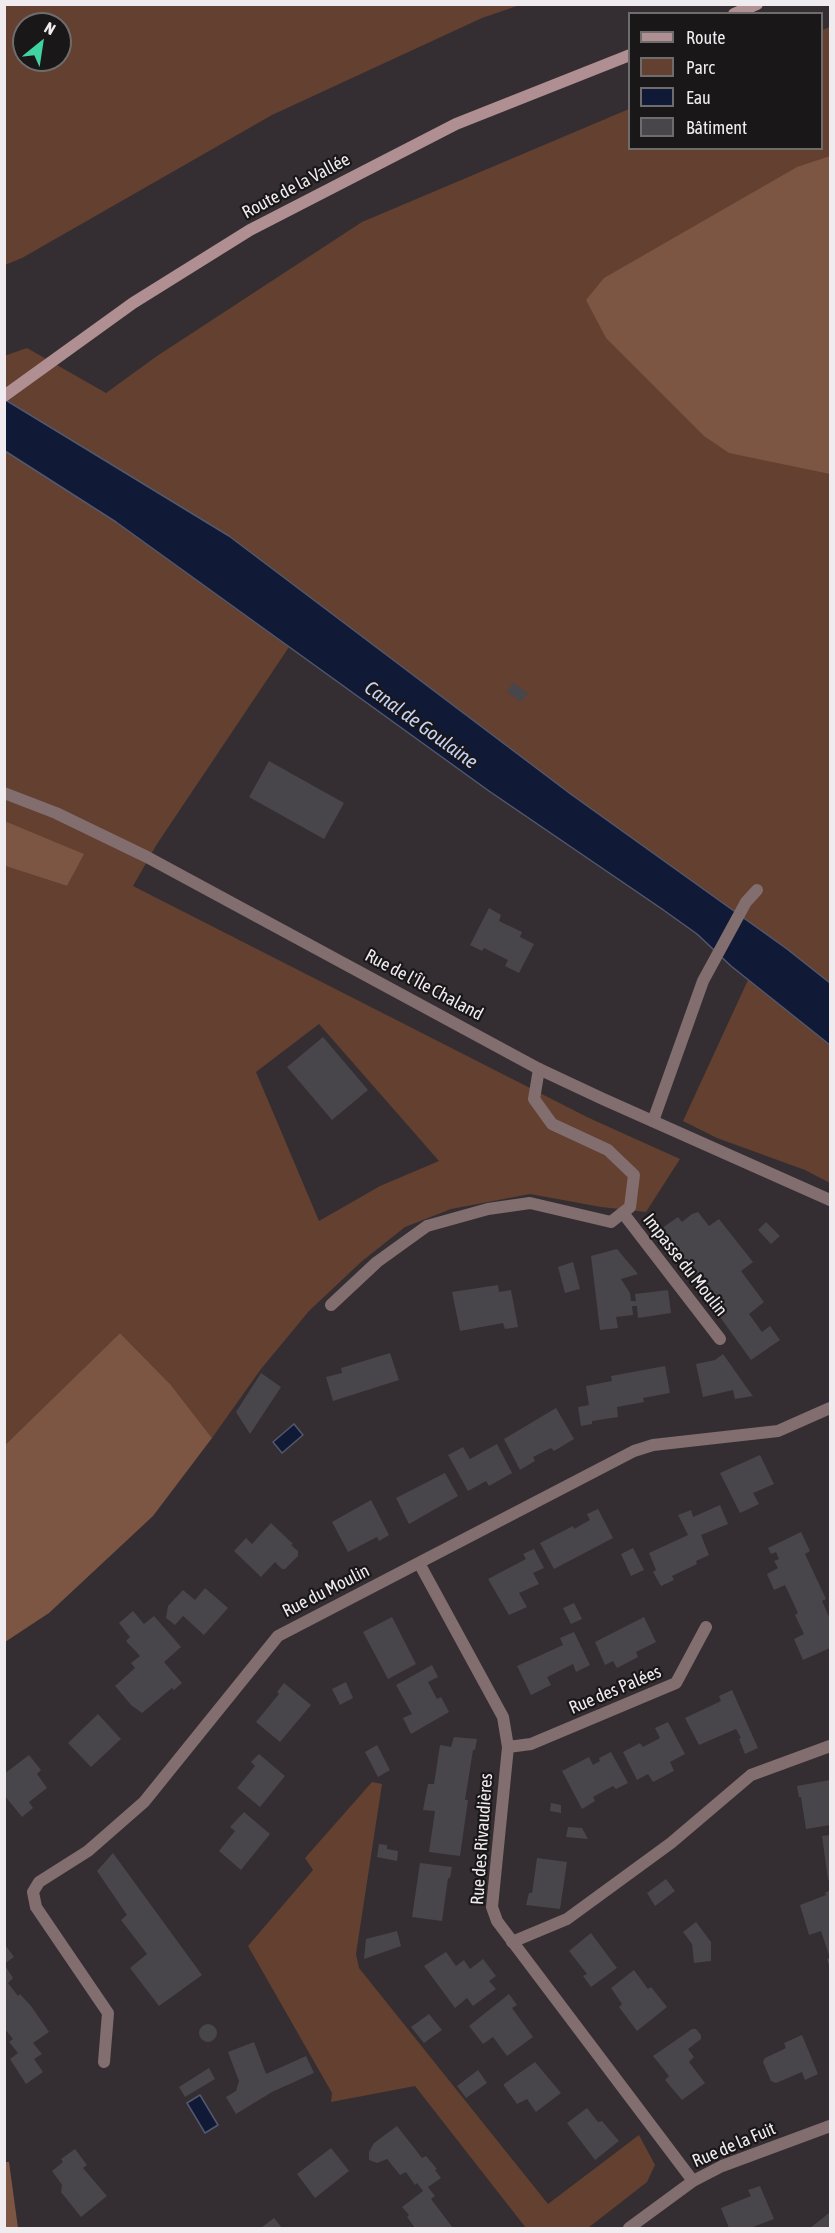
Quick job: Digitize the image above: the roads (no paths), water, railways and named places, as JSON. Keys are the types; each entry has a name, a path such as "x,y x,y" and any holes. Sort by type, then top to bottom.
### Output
{"main road":[{"path":"739,12 757,4"},
{"name":"Route de la Vallée","path":"4,396 134,303 261,225 456,124 628,56"}],"street":[{"name":"Rue de l'Île Chaland","path":"4,793 56,813 147,857 539,1069 831,1200"},
{"path":"653,1121 703,981 746,902 758,890"},
{"name":"Impasse du Moulin","path":"331,1305 377,1262 427,1226 488,1209 530,1203 610,1222 630,1207 634,1174 608,1150 552,1124 534,1099 539,1069"},
{"name":"Impasse du Moulin","path":"623,1213 720,1339"},
{"name":"Rue du Moulin","path":"104,2062 108,2013 36,1907 33,1892 39,1882 88,1851 144,1802 278,1636 634,1451 653,1445 778,1431 831,1408"},
{"name":"Rue des Rivaudières","path":"419,1563 503,1717 508,1748 492,1906 497,1921 693,2181"},
{"name":"Rue des Palées","path":"508,1748 531,1744 676,1683 706,1627"},
{"path":"512,1942 567,1919 670,1843 752,1775 831,1746"},
{"name":"Rue de la Fuit","path":"629,2229 693,2181 722,2166 831,2126"}],"water":[{"name":"Canal de Goulaine","path":"4,399 229,536 572,795 787,949 830,983 830,1045 731,966 697,934 489,791 116,522 5,451"},
{"path":"294,1424 303,1435 282,1453 273,1442"},
{"path":"200,2095 218,2125 205,2133 187,2103"}]}
